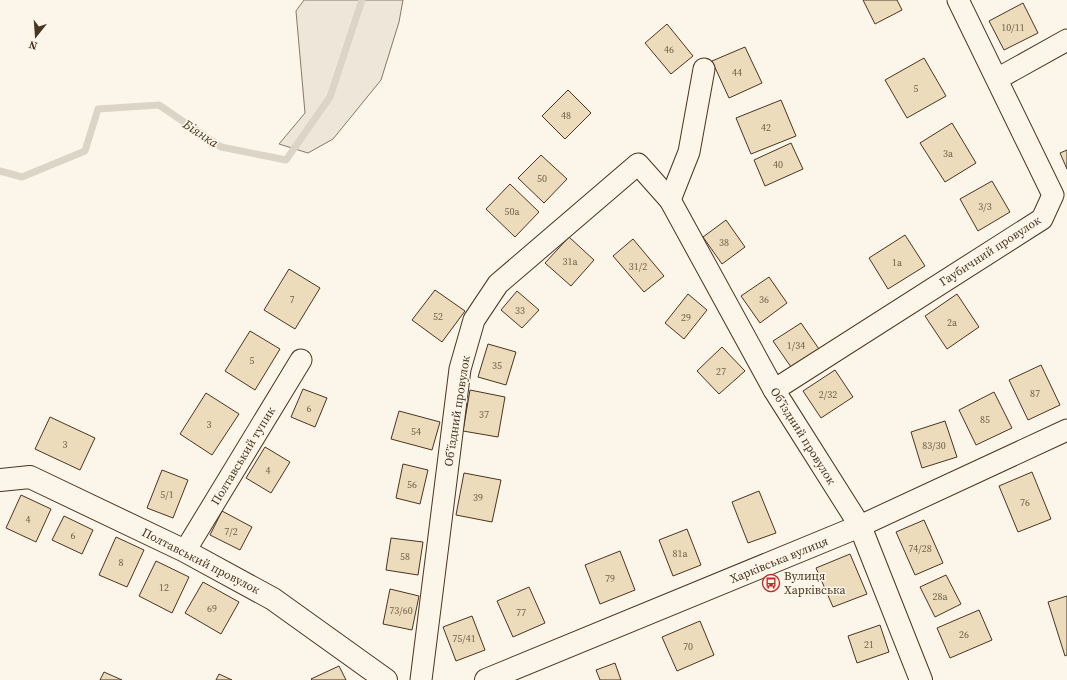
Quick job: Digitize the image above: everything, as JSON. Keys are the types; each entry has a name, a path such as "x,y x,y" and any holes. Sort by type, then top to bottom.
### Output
{"street":[{"name":"Гаубичний провулок","path":"774,390 1042,219 1053,195 958,0"},
{"path":"997,79 1067,40"},
{"path":"670,200 689,152 704,68"},
{"name":"Обʼїздний провулок","path":"421,680 460,369 474,320 498,284 638,164 670,200 774,390 860,526 921,680"},
{"name":"Полтавський тупик","path":"185,551 301,360"},
{"name":"Харківська вулиця","path":"486,680 860,526 1067,430"},
{"name":"Полтавський провулок","path":"0,480 30,477 185,551 274,599 386,680"}],"shaded area":[{"path":"304,0 403,0 399,22 381,80 333,139 308,153 279,144 305,113 296,11"}],"building":[{"path":"863,0 897,0 902,10 875,24"},
{"path":"1023,3 1038,33 1004,50 989,21"},
{"path":"667,24 693,56 671,74 645,43"},
{"path":"745,47 762,83 729,98 712,61"},
{"path":"924,58 946,96 907,118 885,80"},
{"path":"568,90 591,113 565,139 542,116"},
{"path":"781,100 796,136 751,154 736,118"},
{"path":"952,123 976,163 945,182 920,143"},
{"path":"791,143 803,169 765,186 754,160"},
{"path":"1067,150 1067,169 1060,153"},
{"path":"541,155 567,179 544,203 518,178"},
{"path":"992,181 1010,212 978,231 960,199"},
{"path":"510,184 539,212 515,237 486,209"},
{"path":"726,220 745,247 722,264 703,237"},
{"path":"905,235 925,266 888,289 869,258"},
{"path":"569,237 594,260 571,286 545,263"},
{"path":"633,239 664,276 644,292 613,256"},
{"path":"289,269 320,288 295,329 264,310"},
{"path":"769,277 787,303 760,323 741,296"},
{"path":"435,290 465,311 442,342 412,320"},
{"path":"517,291 539,310 522,328 501,310"},
{"path":"688,294 707,310 684,339 665,323"},
{"path":"957,294 979,327 947,349 925,316"},
{"path":"801,323 819,349 791,367 773,341"},
{"path":"250,331 280,349 255,390 225,371"},
{"path":"488,344 516,352 506,385 478,377"},
{"path":"722,347 745,371 719,394 697,371"},
{"path":"1041,365 1060,405 1028,420 1009,380"},
{"path":"835,370 853,397 821,418 803,391"},
{"path":"303,389 327,398 315,427 291,417"},
{"path":"470,390 505,397 498,437 463,431"},
{"path":"994,392 1012,428 976,445 959,410"},
{"path":"206,393 239,414 212,455 180,434"},
{"path":"399,411 440,422 432,450 391,439"},
{"path":"50,417 95,438 80,470 35,449"},
{"path":"945,421 957,457 922,468 911,432"},
{"path":"265,447 290,462 271,493 246,478"},
{"path":"403,464 428,470 420,504 396,498"},
{"path":"162,470 188,480 173,518 147,508"},
{"path":"1032,472 1051,519 1018,532 999,486"},
{"path":"464,473 501,480 492,522 456,515"},
{"path":"759,491 776,533 748,543 732,502"},
{"path":"21,495 51,509 36,542 6,528"},
{"path":"222,511 252,527 240,550 210,535"},
{"path":"64,516 93,530 82,554 52,540"},
{"path":"924,520 943,563 915,575 896,532"},
{"path":"687,529 701,565 673,576 659,540"},
{"path":"116,537 144,550 127,587 99,575"},
{"path":"391,538 423,542 418,575 386,570"},
{"path":"620,551 635,590 600,604 585,565"},
{"path":"850,554 867,594 833,607 816,568"},
{"path":"156,561 189,577 172,613 139,596"},
{"path":"946,575 961,604 935,617 920,587"},
{"path":"203,582 239,602 221,634 185,613"},
{"path":"529,587 545,623 513,637 497,601"},
{"path":"390,589 419,596 412,630 383,624"},
{"path":"1067,596 1067,655 1065,656 1048,602"},
{"path":"979,610 992,640 950,658 937,628"},
{"path":"472,616 485,650 456,661 443,627"},
{"path":"700,621 714,655 677,671 662,637"},
{"path":"880,625 889,652 857,663 848,636"},
{"path":"615,663 621,680 600,680 596,670"},
{"path":"339,666 346,680 311,679"},
{"path":"104,672 122,680 100,680"},
{"path":"219,674 232,680 216,680"}],"waterway":[{"name":"Біянка","path":"0,171 22,177 85,151 98,109 159,105 221,147 286,160 330,97 362,0"}],"place":[{"name":"Вулиця Харківська","path":"771,583"}]}
